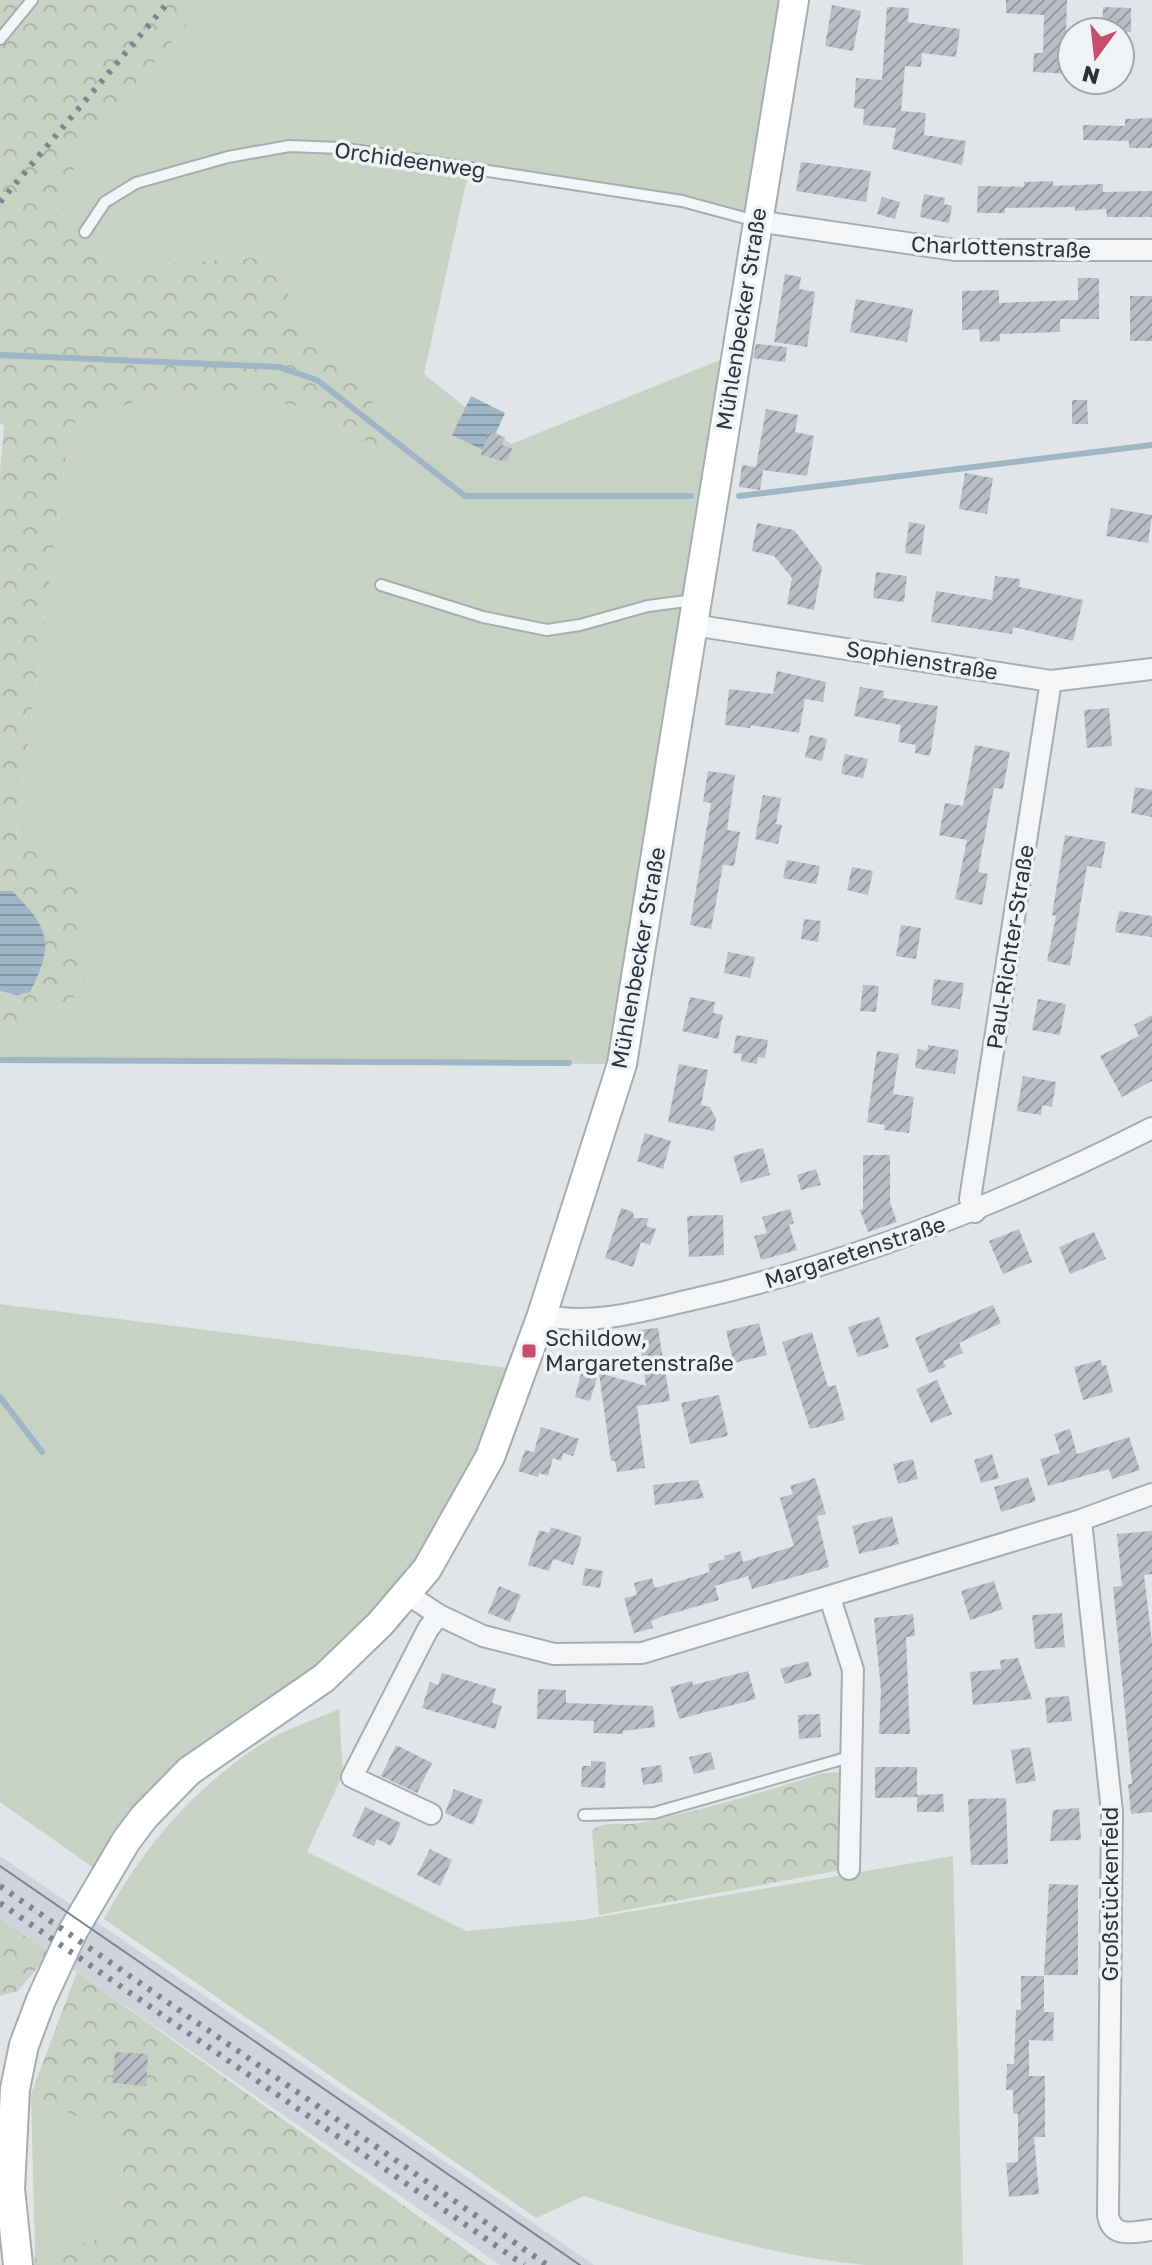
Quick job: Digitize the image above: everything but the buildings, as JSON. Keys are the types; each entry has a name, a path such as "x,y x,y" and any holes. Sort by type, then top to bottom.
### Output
{"main road":[{"name":"Mühlenbecker Straße","path":"18,2265 6,2112 24,2045 73,1931 126,1841 171,1790 227,1742 324,1678 407,1594 435,1556 490,1457 542,1315 622,1064 794,0"}],"street":[{"name":"Charlottenstraße","path":"756,221 955,250 1152,250"},
{"name":"Sophienstraße","path":"696,612 1051,681 1152,669"},
{"name":"Paul-Richter-Straße","path":"975,1212 970,1199 1051,681"},
{"name":"Margaretenstraße","path":"542,1315 576,1319 625,1315 751,1286 975,1212 1152,1128"},
{"path":"407,1594 439,1615 483,1636 554,1654 642,1653 1081,1520 1152,1494"},
{"name":"Großstückenfeld","path":"1081,1520 1112,1812 1108,2215 1118,2231 1152,2230"},
{"path":"830,1598 853,1670 849,1869"},
{"path":"431,1814 352,1777 428,1629 439,1615"}],"lane":[{"path":"0,39 32,0"},
{"name":"Orchideenweg","path":"85,232 105,202 136,183 228,157 289,146 340,148 682,201 756,221"},
{"path":"381,585 483,617 547,630 580,625 648,606 696,612"},
{"path":"584,1815 654,1813 853,1756"}],"shaded area":[{"path":"0,1856 594,2265 500,2265 0,1919"}],"green space":[{"path":"0,0 208,0 78,151 62,217 106,267 269,257 304,323 368,386 388,456 313,407 162,392 70,425 16,835 53,852 80,876 84,991 0,1043 0,991 16,995 12,891 0,891 0,472 4,426 0,423"},
{"path":"208,0 791,0 751,213 682,197 469,170 424,374 511,444 735,354 622,1064 0,1060 0,1043 84,991 53,852 16,836 70,425 162,392 313,407 387,455 368,386 304,323 269,257 106,267 62,217 78,151"},
{"path":"0,1304 508,1368 477,1452 427,1569 316,1668 179,1761 105,1876 0,1802"},
{"path":"339,1709 343,1774 307,1852 467,1931 582,1920 953,1856 963,2265 865,2265 793,2255 688,2229 584,2196 536,2218 104,1919 154,1843 216,1778 274,1737"},
{"path":"843,1772 842,1870 599,1915 592,1830 603,1825 633,1824 662,1818 824,1773"},
{"path":"0,1919 50,1953 18,1991 0,1996"},
{"path":"77,1972 487,2265 34,2265 35,2253 123,2234 121,2138 31,2094"},
{"path":"31,2094 121,2138 123,2234 35,2253"}],"water":[{"path":"471,396 505,413 487,452 452,435"},
{"path":"0,891 12,891 41,926 45,948 43,961 30,992 16,995 0,991"}],"waterway":[{"path":"0,355 279,367 317,380 465,496 691,496"},
{"path":"739,496 1152,445"},
{"path":"0,1060 569,1063"},
{"path":"0,1397 42,1452"}],"tram line":[{"path":"0,1866 580,2265"}],"railway":[{"path":"0,202 170,0"},
{"path":"0,1886 547,2265"},
{"path":"0,1903 524,2265"}],"place":[{"name":"Schildow, Margaretenstraße","path":"529,1351"}]}
